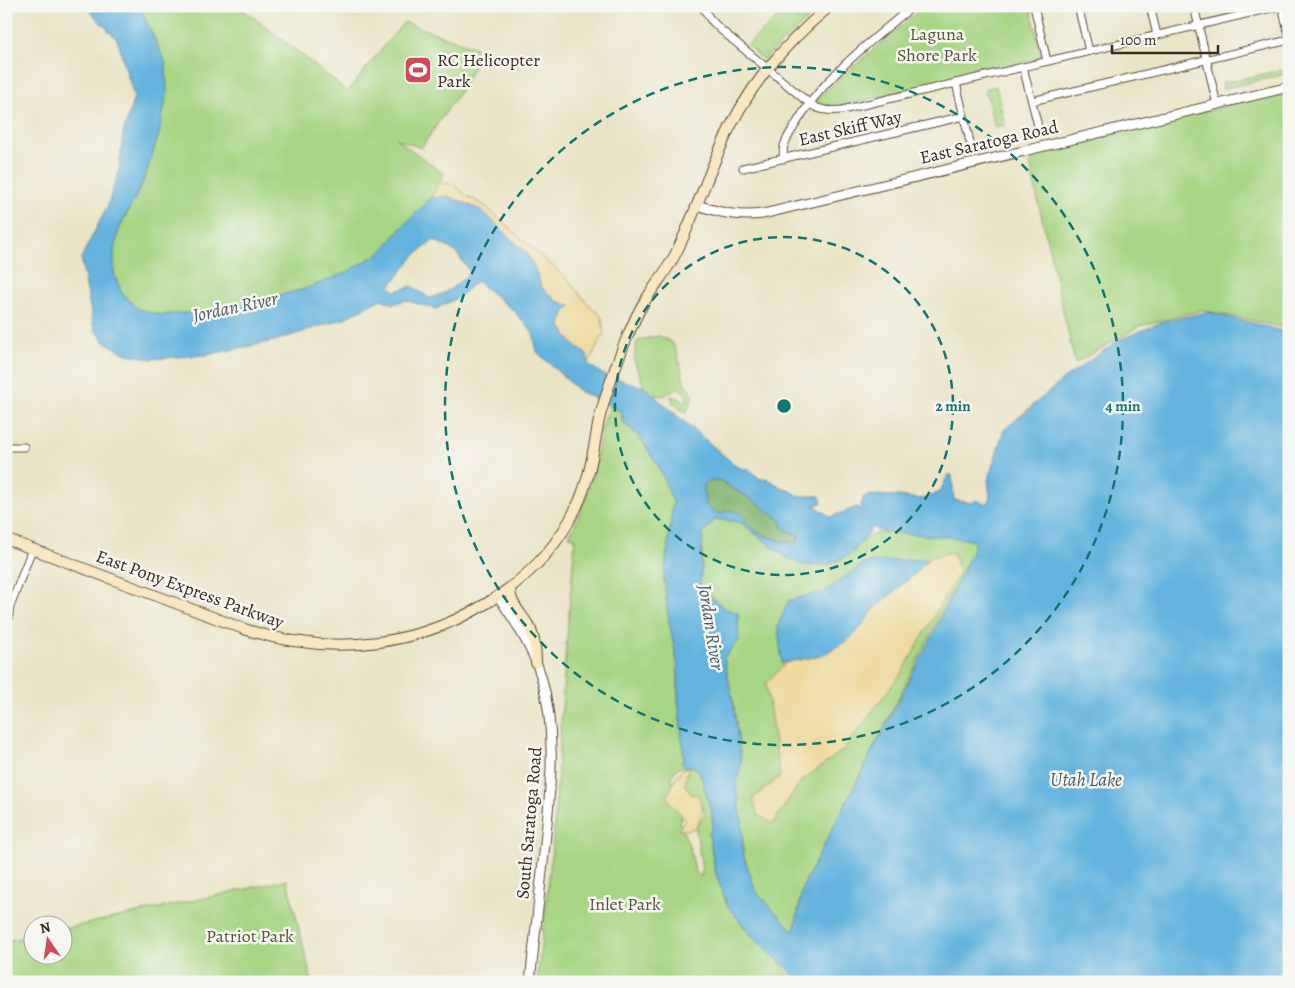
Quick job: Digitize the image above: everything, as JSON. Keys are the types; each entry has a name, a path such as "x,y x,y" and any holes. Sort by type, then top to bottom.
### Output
{"main road":[{"name":"East Pony Express Parkway","path":"662,275 701,181 742,105 768,68 795,37 830,6"},
{"name":"East Pony Express Parkway","path":"6,539 244,629 284,640 342,646 409,637 434,629 480,607 511,587 536,566 564,530 576,509 589,475 603,406 614,373 640,310 676,255 720,147"},
{"path":"511,587 511,598 532,632 537,665"}],"street":[{"path":"702,6 710,19 721,30 809,104 823,110 842,110 1281,6 1289,36"},
{"path":"784,159 783,144 801,114 822,87 913,6"},
{"path":"1034,6 1047,61"},
{"path":"1078,6 1089,52"},
{"path":"1150,6 1157,35"},
{"path":"1194,6 1217,105"},
{"path":"1239,7 1241,16"},
{"path":"1032,101 1289,40"},
{"path":"1023,67 1038,126"},
{"path":"956,83 970,142"},
{"name":"East Saratoga Road","path":"697,205 715,212 732,215 763,214 1289,87"},
{"name":"East Skiff Way","path":"743,168 964,116"},
{"path":"6,447 24,447"},
{"path":"7,627 8,611 32,549"},
{"name":"South Saratoga Road","path":"498,596 519,628 537,665 549,712 552,751 548,819 530,982"}],"green space":[{"path":"139,6 237,6 347,92 404,22 482,50 461,90 421,148 395,138 444,174 431,198 381,252 346,273 302,290 209,311 161,315 138,309 121,292 114,273 114,250 119,229 143,182 159,134 166,64"},
{"path":"790,6 823,6 763,60 747,45"},
{"name":"Laguna Shore Park","path":"924,6 1030,6 1042,58 834,108 814,101"},
{"path":"1289,66 1289,73 1223,89 1222,83 1286,69 1285,67"},
{"path":"996,86 1005,125 995,127 985,89"},
{"path":"1289,90 1289,329 1203,310 1140,326 1075,363 1028,156"},
{"path":"659,336 673,343 684,382 694,396 686,413 673,403 671,396 679,398 686,403 687,396 679,388 663,396 653,395 644,387 634,360 637,342"},
{"name":"Inlet Park","path":"610,406 621,411 623,422 639,436 659,467 673,502 664,580 669,622 678,666 678,699 684,758 681,763 687,767 677,768 672,776 673,803 682,815 679,822 690,848 695,871 701,877 702,870 696,828 705,814 702,804 691,794 685,785 688,768 692,766 699,770 711,810 713,826 709,834 715,871 727,905 749,933 776,957 791,982 537,982 554,832 575,537 569,536 591,483 603,424"},
{"path":"712,480 719,480 781,520 784,529 799,536 796,544 757,532 747,523 713,512 707,507 704,497 704,485"},
{"path":"715,519 740,522 786,557 803,565 827,565 850,555 861,542 877,533 888,532 956,537 975,541 973,550 804,886 794,932 756,891 743,854 742,820 736,787 741,761 733,701 724,658 739,640 725,609 700,587 703,534","holes":["953,552 842,751 800,782 773,824 753,798 780,777 766,683 783,666 778,626 788,601 825,591 862,565 927,559"]},
{"name":"Patriot Park","path":"287,880 312,982 6,982 6,941 22,938 22,966 72,966 72,927"}],"sand":[{"path":"439,183 453,184 467,196 484,205 568,280 588,304 602,317 604,333 589,362 571,342 561,326 564,313 570,306 557,301 541,287 534,266 526,252 448,196 431,198"},
{"path":"953,552 959,572 903,671 842,751 800,782 773,824 758,815 753,798 780,777 766,683 787,662 932,557"},
{"path":"687,767 685,785 691,794 698,795 702,812 696,828 678,830 685,819 670,804 667,796 678,774"}],"water":[{"name":"Utah Lake","path":"85,6 139,6 166,64 167,94 159,134 143,182 119,229 114,250 114,273 121,292 138,309 161,315 209,311 302,290 346,273 381,252 431,198 448,196 479,209 526,252 534,266 541,287 557,301 571,306 564,313 561,326 571,342 587,355 589,365 604,375 644,387 736,466 743,469 748,468 760,479 766,478 799,496 820,496 822,503 814,505 831,517 857,507 858,509 861,508 860,504 863,503 863,498 868,495 925,499 940,492 948,475 952,475 954,500 972,503 977,500 986,505 990,497 988,480 1004,430 1065,378 1119,340 1165,321 1208,312 1289,333 1289,393 1281,400 1283,404 1289,402 1289,982 797,982 787,968 749,933 727,905 715,871 709,834 713,826 711,810 699,770 692,766 687,767 681,763 684,758 678,699 678,666 669,622 664,580 673,502 659,467 639,436 623,422 621,411 579,391 537,352 533,333 515,312 477,281 457,298 436,309 405,300 394,304 381,299 343,319 274,341 206,355 151,359 124,353 105,342 94,329 81,258 107,207 119,171 123,133 134,97 117,39","holes":["434,240 456,252 470,272 461,281 435,297 429,298 412,286 395,291 390,286 414,256","712,480 719,480 751,499 781,520 784,529 799,536 796,544 758,532 747,523 743,514 727,510 721,514 711,510 706,504 704,485","715,519 740,522 786,557 803,565 827,565 850,555 870,532 869,529 874,527 876,530 888,532 975,541 973,550 934,632 803,886 794,932 756,891 743,854 742,820 736,787 741,761 733,701 724,658 739,640 738,613 725,609 700,587 703,534"]},
{"path":"927,559 916,573 874,609 857,632 848,640 821,656 782,663 778,626 788,601 825,591 862,565 870,562"}],"place":[{"name":"RC Helicopter Park","path":"418,70"}],"water label":[{"name":"Jordan River","path":"235,306"},
{"name":"Jordan River","path":"712,627"}]}
